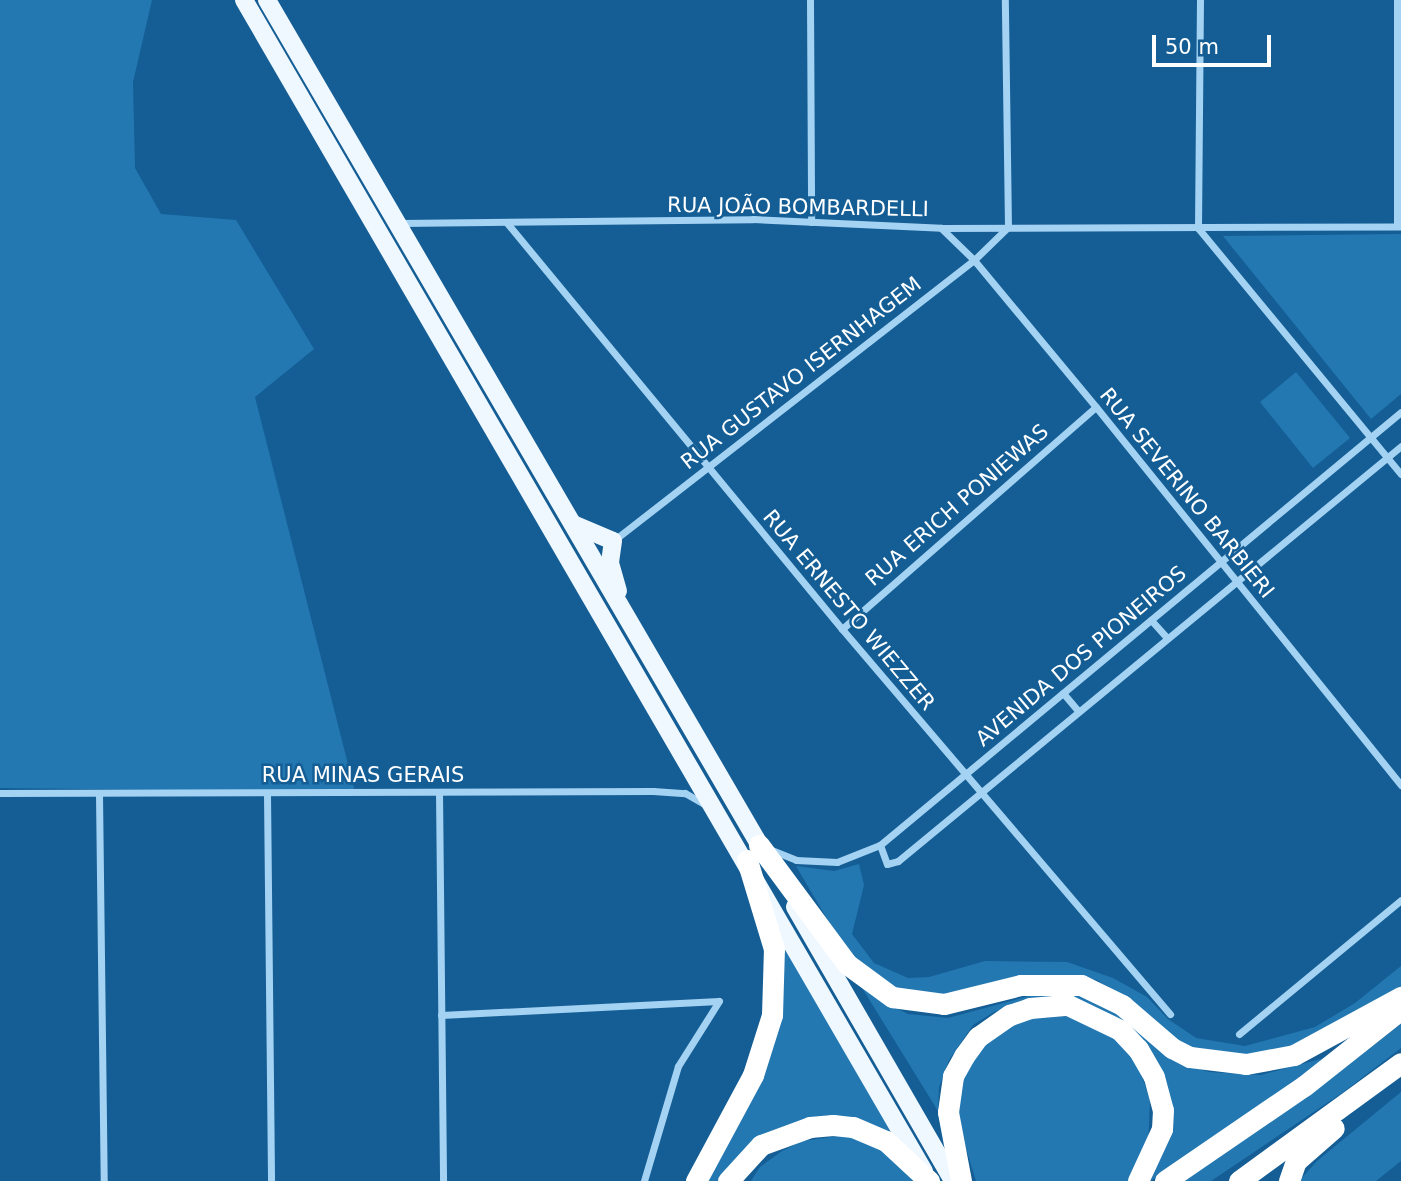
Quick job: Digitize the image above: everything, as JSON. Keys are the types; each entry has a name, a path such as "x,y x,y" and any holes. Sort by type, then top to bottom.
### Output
{"highway":[{"path":"753,852 847,964 892,997 944,1004 1021,985 1081,985 1115,1001 1190,1057 1246,1064 1294,1055 1401,997"},
{"path":"696,1181 753,1075 772,1015 774,949 753,852"},
{"path":"961,1181 948,1112 953,1076 964,1056 984,1031 1010,1015 1030,1008 1068,1005 1120,1030 1138,1049 1154,1077 1163,1110 1162,1129 1138,1181"},
{"path":"1165,1181 1304,1086 1401,1009"},
{"path":"1239,1181 1401,1063"},
{"path":"1289,1181 1296,1161 1401,1071"},
{"path":"727,1181 761,1145 796,1131 833,1125 853,1127 886,1141 930,1181"}],"main road":[{"path":"244,0 721,815 753,852 953,1181"},
{"path":"267,0 624,614 930,1181"},
{"path":"570,522 613,541 610,563 624,614"}],"street":[{"path":"810,0 811,222"},
{"path":"1005,0 1008,227"},
{"path":"1200,0 1198,228 1401,474"},
{"path":"1397,0 1399,226"},
{"name":"RUA JOÃO BOMBARDELLI","path":"396,223 811,222 941,228 1399,226"},
{"name":"RUA ERNESTO WIEZZER","path":"507,223 979,793 1170,1014"},
{"name":"RUA GUSTAVO ISERNHAGEM","path":"613,541 974,260 1008,227"},
{"name":"RUA SEVERINO BARBIERI","path":"941,228 974,260 1096,407 1401,785"},
{"name":"RUA ERICH PONIEWAS","path":"842,629 1096,407"},
{"name":"AVENIDA DOS PIONEIROS","path":"753,852 796,860 836,862 880,845 1401,412"},
{"path":"880,845 882,859 892,864 1401,446"},
{"path":"1151,621 1167,638"},
{"path":"1063,693 1078,711"},
{"path":"439,792 443,1181"},
{"name":"RUA MINAS GERAIS","path":"0,793 685,793 721,815"},
{"path":"99,794 104,1181"},
{"path":"267,794 271,1181"},
{"path":"1239,1034 1401,900"},
{"path":"441,1015 719,1001 678,1066 644,1181"}],"shaded area":[{"path":"0,0 152,0 133,82 135,168 161,214 236,220 314,349 255,397 355,792 0,788"},
{"path":"1401,234 1401,394 1371,419 1223,236"},
{"path":"1296,372 1350,438 1313,468 1260,402"},
{"path":"859,864 864,885 852,934 874,963 908,978 929,977 985,961 1067,962 1113,978 1147,997 1168,1019 1196,1038 1245,1046 1315,1027 1355,1003 1401,966 1401,995 1378,1011 1263,1057 1190,1050 1132,1002 1097,980 1075,975 1032,975 935,999 886,984 843,946 796,866 834,871"},
{"path":"752,870 902,1151 809,1126 725,1181 698,1181 775,1015"},
{"path":"859,983 885,1003 908,1014 948,1018 1036,994 1072,993 1124,1014 1189,1066 1209,1072 1261,1075 1328,1057 1151,1181 1171,1128 1120,1020 1017,1004 994,1012 973,1025 949,1060 939,1087 938,1111"},
{"path":"1073,1016 1095,1024 1124,1045 1138,1065 1150,1099 1148,1147 1129,1181 976,1181 956,1116 960,1086 972,1059 985,1042 1008,1026 1030,1018"},
{"path":"1401,1024 1401,1048 1342,1093 1211,1181 1184,1181 1321,1086"},
{"path":"1401,1092 1401,1161 1376,1181 1299,1181 1317,1161"},
{"path":"846,1135 868,1139 919,1181 751,1181 760,1167 802,1141"}]}
